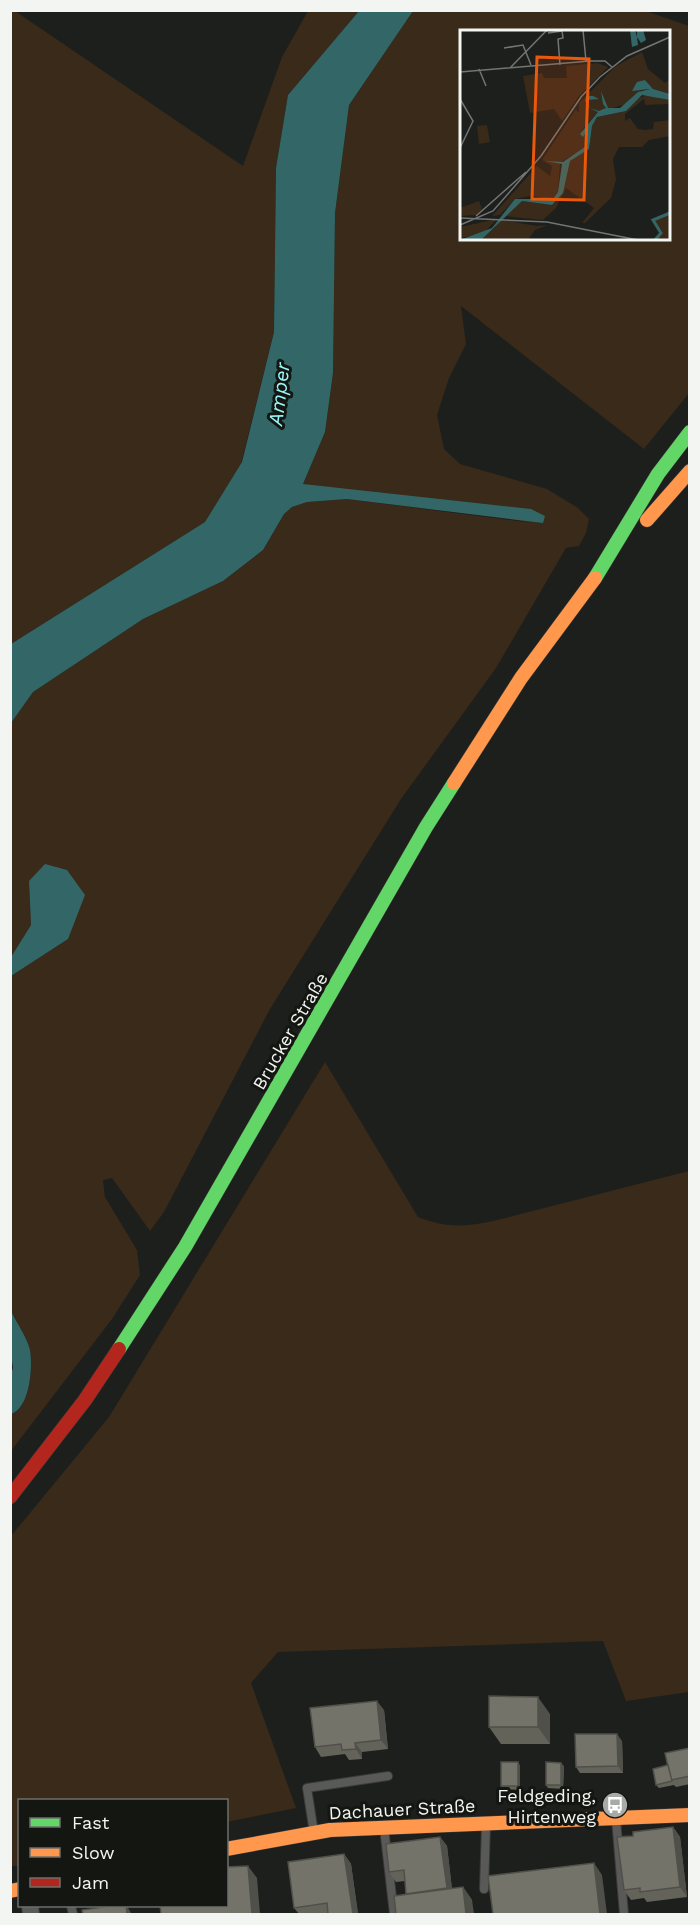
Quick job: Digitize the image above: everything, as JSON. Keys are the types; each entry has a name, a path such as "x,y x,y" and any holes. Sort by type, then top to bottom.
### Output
{"main road":[{"path":"595,578 658,474 690,432"},
{"path":"595,578 690,471"},
{"name":"Brucker Straße","path":"10,1497 86,1400 144,1311 298,1055 426,827 521,678 595,578"},
{"name":"Dachauer Straße","path":"228,1849 314,1833 384,1827 690,1815"}],"lane":[{"path":"314,1833 307,1788 388,1776"},
{"path":"615,1817 624,1914"},
{"path":"484,1889 486,1822"},
{"path":"384,1827 394,1914"}],"shaded area":[{"path":"11,11 15,11 243,166 282,57 308,11 359,11 288,95 276,168 274,332 241,464 205,522 11,644"},
{"path":"413,11 646,11 689,26 689,393 644,449 461,306 466,344 449,378 437,415 444,449 460,464 547,489 578,508 589,519 586,533 579,546 566,548 496,668 401,799 270,1009 164,1212 150,1231 112,1178 103,1180 105,1197 137,1250 140,1275 112,1319 11,1451 11,1414 22,1404 26,1396 31,1366 29,1345 11,1311 11,976 68,939 29,881 31,925 11,957 11,723 33,692 143,619 223,581 263,550 284,514 292,507 307,502 347,499 533,523 303,484 325,432 333,373 335,213 349,105"},
{"path":"325,1062 418,1217 428,1221 456,1225 483,1223 689,1171 689,1692 626,1701 603,1641 278,1652 251,1683 296,1808 228,1822 228,1799 18,1799 18,1866 11,1866 11,1536 109,1417"}],"water":[{"name":"Amper","path":"359,11 413,11 349,105 335,213 333,373 325,432 303,484 531,509 545,516 543,523 347,499 307,502 292,507 284,514 263,550 223,581 143,619 33,692 11,723 11,644 205,522 242,462 274,332 276,168 288,95"},
{"path":"45,864 67,870 85,895 68,939 11,976 11,957 31,925 29,881"},
{"path":"11,1311 29,1345 31,1366 26,1396 17,1410 11,1414 13,1368"}],"building":[{"path":"489,1696 538,1697 538,1727 489,1727"},
{"path":"377,1701 381,1740 355,1743 356,1749 342,1750 341,1744 315,1747 310,1708"},
{"path":"575,1734 617,1734 618,1766 576,1767"},
{"path":"690,1748 690,1776 671,1780 665,1753"},
{"path":"501,1762 518,1762 518,1786 501,1786"},
{"path":"546,1762 561,1763 561,1785 546,1785"},
{"path":"668,1765 672,1781 656,1785 653,1769"},
{"path":"673,1827 680,1887 640,1892 640,1888 624,1890 617,1837 633,1836 633,1832"},
{"path":"440,1837 447,1888 406,1894 404,1870 389,1872 386,1844"},
{"path":"344,1854 353,1914 328,1914 327,1903 294,1908 288,1862"},
{"path":"594,1863 600,1914 493,1914 488,1876"},
{"path":"248,1866 252,1914 161,1914 160,1907 228,1907 228,1867"},
{"path":"463,1887 466,1914 396,1914 394,1896"},
{"path":"126,1907 127,1914 83,1914 82,1910"}],"traffic: fast":[{"path":"595,578 658,474 690,432"},
{"path":"119,1349 185,1247 426,827 454,783"}],"traffic: slow":[{"path":"647,520 690,471"},
{"path":"454,783 521,678 595,578"},
{"path":"228,1849 330,1830 690,1815"},
{"path":"10,1891 18,1889"}],"traffic: jam":[{"path":"10,1497 85,1400 119,1349"}],"place":[{"name":"Feldgeding, Hirtenweg","path":"615,1805"}]}
